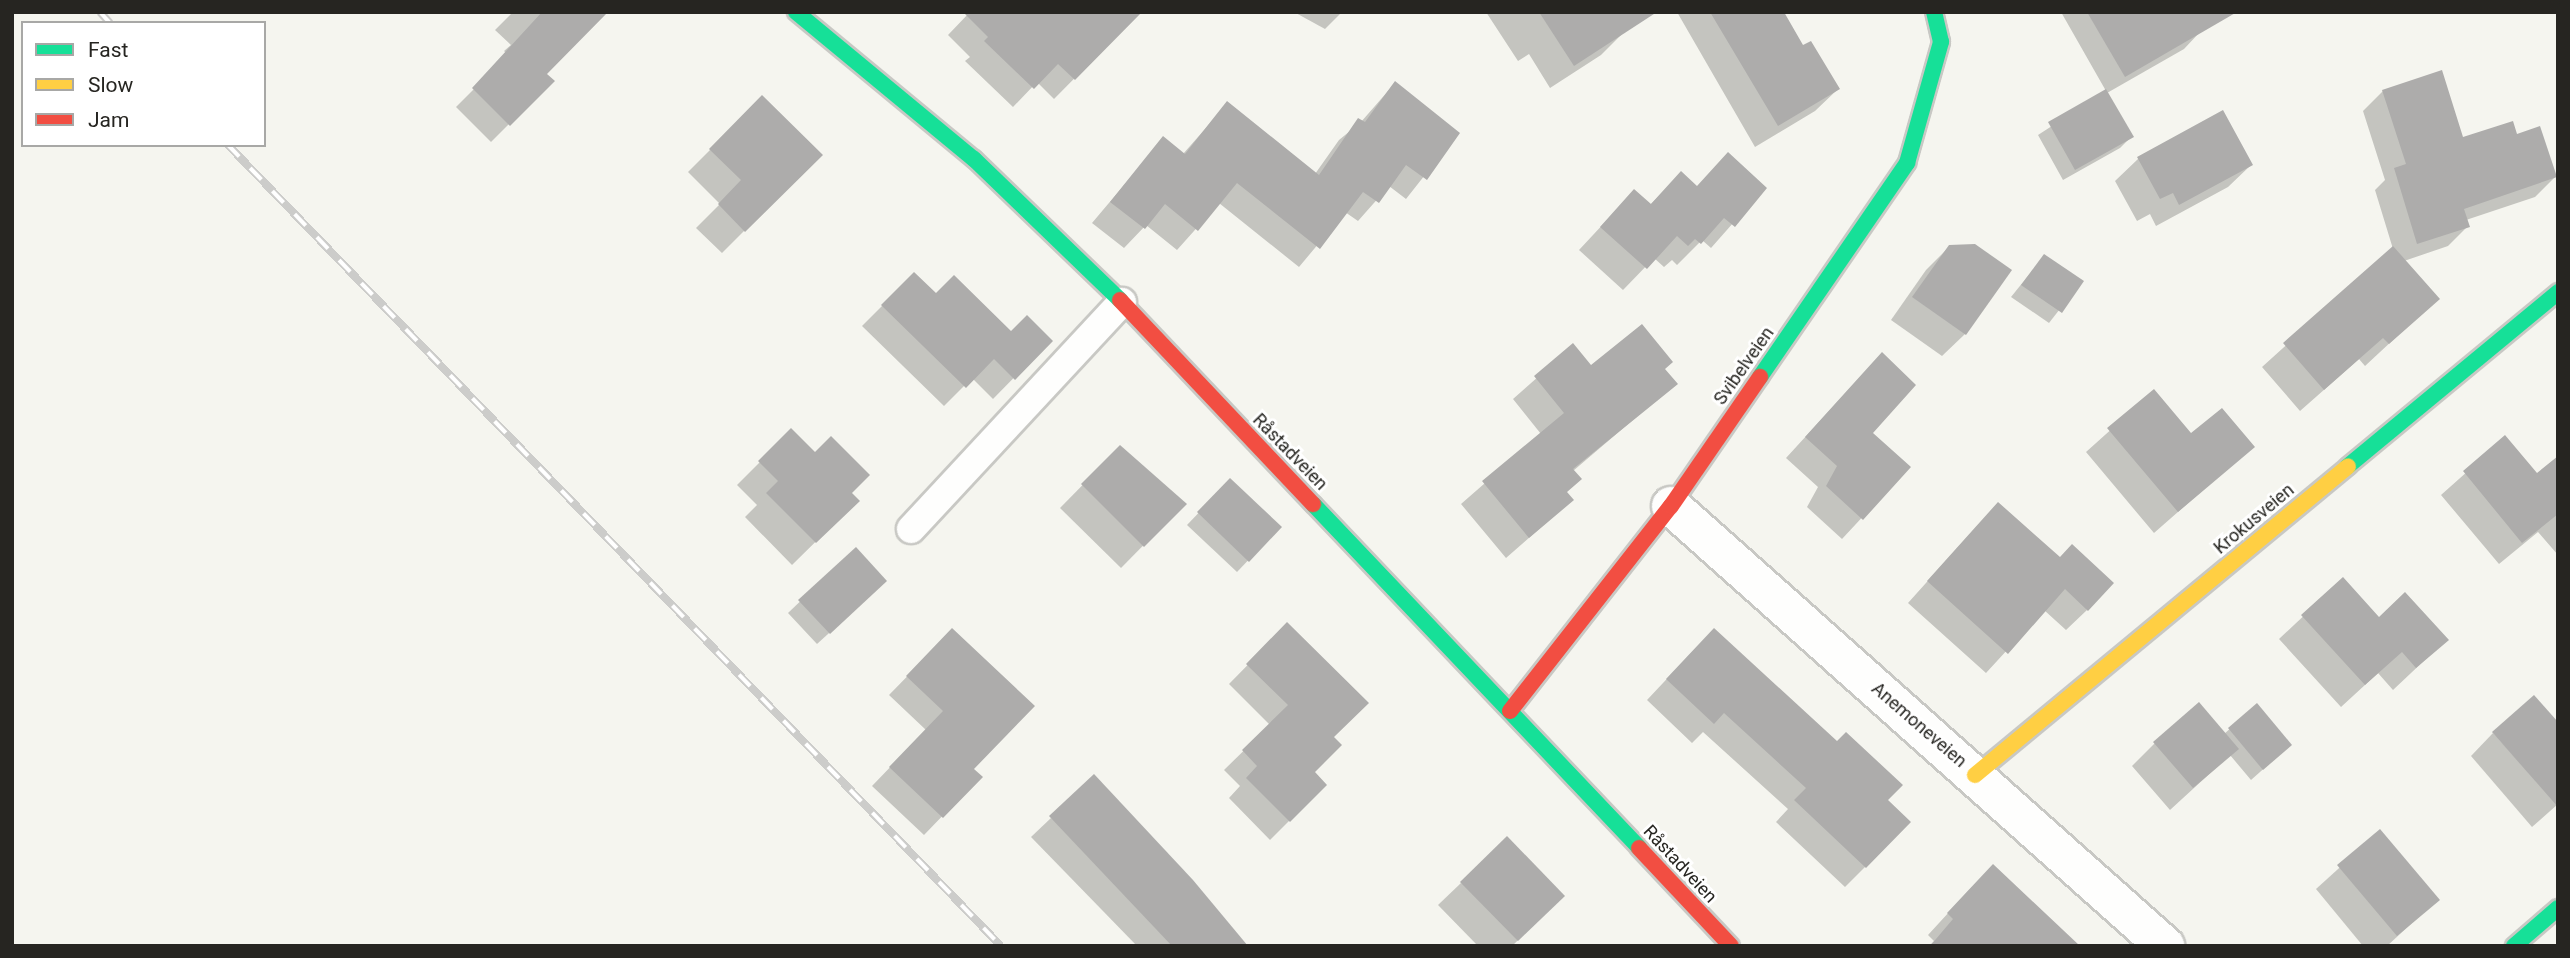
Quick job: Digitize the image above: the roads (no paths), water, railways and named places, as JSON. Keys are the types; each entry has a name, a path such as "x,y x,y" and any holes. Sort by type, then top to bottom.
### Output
{"street":[{"name":"Råstadveien","path":"796,12 974,159 1122,302 1731,946"},
{"name":"Svibelveien","path":"1510,710 1671,506 1907,163 1941,42 1934,12"},
{"name":"Krokusveien","path":"1975,775 2558,292"},
{"name":"Anemoneveien","path":"1671,506 2165,946"},
{"path":"2514,946 2558,908"}],"lane":[{"path":"911,528 1122,302"}],"railway":[{"path":"100,12 108,21"},
{"path":"230,147 1001,946"}]}
